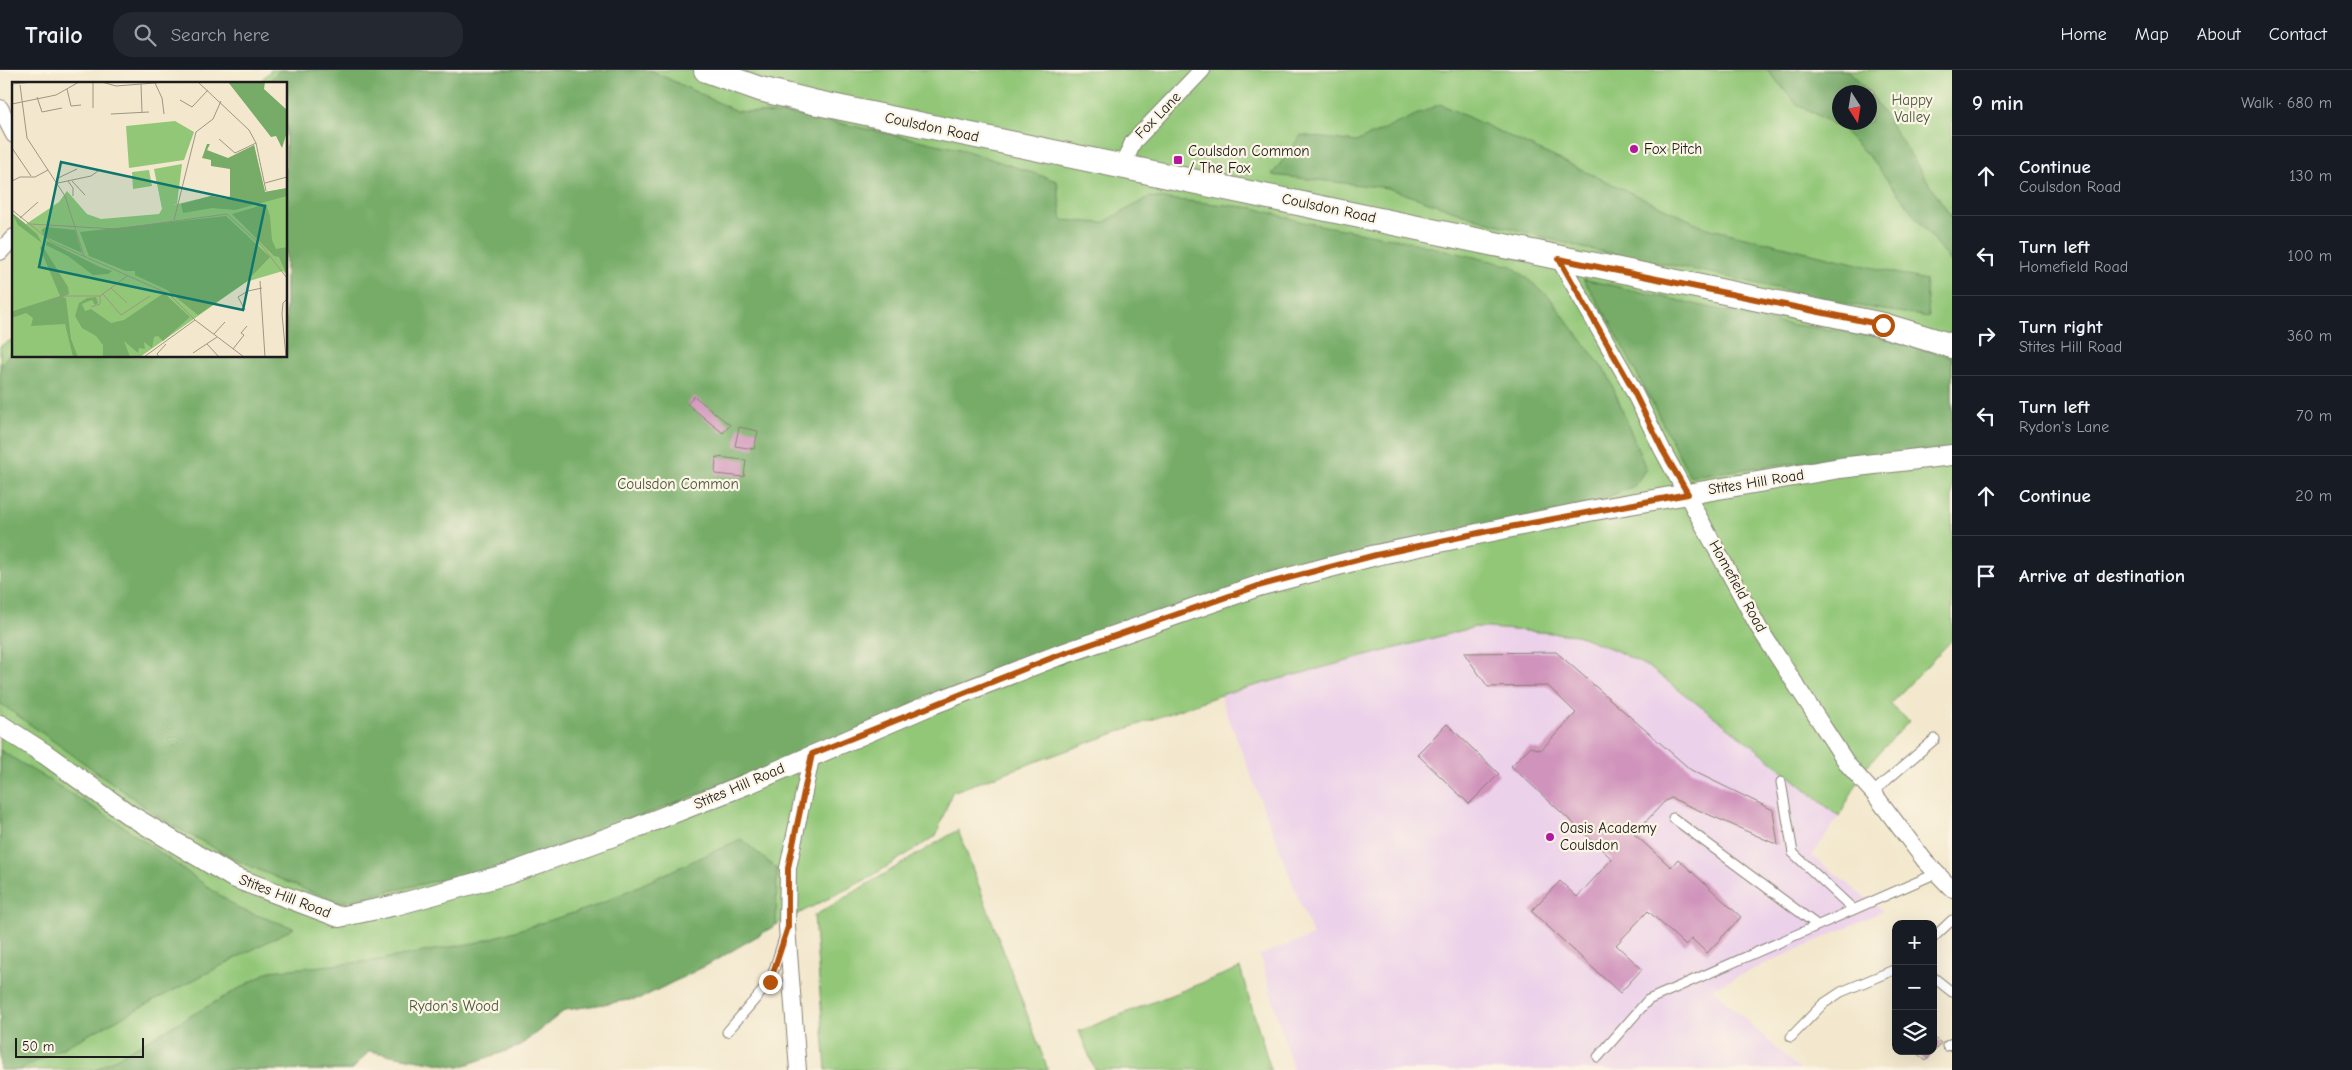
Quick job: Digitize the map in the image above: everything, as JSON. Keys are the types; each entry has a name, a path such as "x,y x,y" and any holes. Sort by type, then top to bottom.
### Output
{"main road":[{"name":"Coulsdon Road","path":"706,70 760,88 813,102 1883,325 1952,346"}],"street":[{"name":"Fox Lane","path":"1123,166 1133,142 1202,70"},
{"path":"0,108 12,131"},
{"path":"0,252 12,240"},
{"name":"Homefield Road","path":"1559,259 1628,380 1662,449 1760,628 1848,765 1873,792 1937,873 1952,888"},
{"name":"Stites Hill Road","path":"0,725 45,754 128,814 233,877 339,917 396,905 508,874 630,830 747,784 812,754 1054,657 1258,586 1317,569 1470,535 1688,494 1840,468 1952,456"},
{"path":"798,1070 788,927 788,868 812,754"}],"lane":[{"path":"1873,792 1935,738"},
{"path":"1782,782 1793,853 1853,909"},
{"path":"1673,818 1817,925"},
{"path":"1598,1057 1648,1000 1937,873"},
{"path":"1937,934 1952,920"},
{"path":"727,1032 770,982 788,927"},
{"path":"1791,1037 1822,1004 1841,992 1892,971"},
{"path":"1937,980 1952,992"}],"shaded area":[{"name":"Oasis Academy Coulsdon","path":"1475,627 1577,635 1615,650 1650,668 1762,753 1839,817 1812,856 1883,911 1712,988 1800,1070 1293,1070 1260,955 1313,936 1220,695"}],"green space":[{"name":"Coulsdon Common","path":"271,70 1952,70 1952,640 1890,704 1909,721 1865,768 1839,817 1762,753 1650,668 1615,650 1577,635 1475,627 1220,695 952,792 936,836 867,879 776,925 709,964 641,998 565,1010 518,1047 459,1067 369,1051 352,1070 0,1070 0,346 12,340 12,358 288,358 288,82 260,82"},
{"path":"280,70 650,70 736,111 806,116 964,150 1057,181 1062,220 1103,223 1149,197 1254,208 1303,222 1402,240 1512,266 1550,298 1608,375 1646,469 1634,486 1588,505 1375,550 745,776 506,865 337,903 240,862 168,823 0,703 0,366 12,351 12,358 288,358 288,82 268,82"},
{"path":"1767,70 1848,70 1862,85 1832,85 1832,123 1797,104"},
{"path":"1440,104 1707,228 1925,280 1929,317 1846,304 1702,271 1583,248 1478,219 1388,188 1272,175 1301,135 1356,142"},
{"path":"1877,104 1952,218 1952,264 1873,161 1843,130 1877,130"},
{"path":"1583,279 1778,323 1870,335 1952,357 1952,451 1776,465 1690,476 1610,322"},
{"path":"0,750 120,824 239,909 294,928 20,1070 0,1070"},
{"path":"958,830 1048,1070 826,1070 814,916"},
{"name":"Rydon's Wood","path":"741,839 777,869 776,925 709,964 641,998 565,1010 518,1047 459,1067 369,1051 352,1070 95,1070 270,971 373,961 479,942 593,907"},
{"path":"1240,968 1271,1070 1095,1070 1079,1031"}],"building":[{"path":"694,396 730,425 723,433 687,404"},
{"path":"739,427 758,431 754,449 735,446"},
{"path":"716,457 746,460 744,477 715,474"},
{"path":"1556,652 1691,770 1773,810 1778,845 1671,798 1664,802 1634,834 1671,867 1678,859 1741,917 1707,953 1692,939 1685,945 1648,911 1616,945 1642,969 1620,993 1531,911 1560,881 1577,897 1612,859 1511,766 1530,747 1541,750 1576,713 1548,686 1488,687 1464,653"},
{"path":"1447,724 1499,774 1469,804 1417,754"},
{"path":"1919,1055 1931,1055 1926,1061"}],"place":[{"name":"Fox Pitch","path":"1634,149"},
{"name":"Coulsdon Common / The Fox","path":"1178,160"},
{"name":"Oasis Academy Coulsdon","path":"1550,837"}],"route":[{"path":"770,982 788,927 788,868 812,754 930,705 1054,657 1258,586 1317,569 1488,531 1688,494 1662,449 1628,380 1559,259 1883,325"}],"park label":[{"name":"Happy Valley","path":"1912,108"}]}
